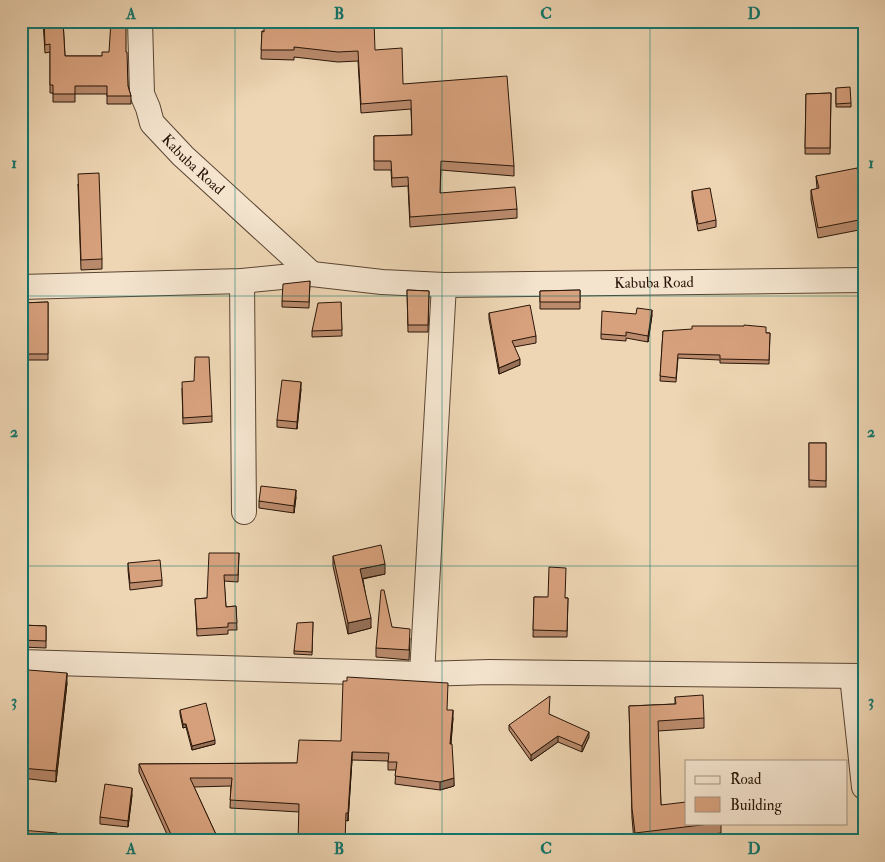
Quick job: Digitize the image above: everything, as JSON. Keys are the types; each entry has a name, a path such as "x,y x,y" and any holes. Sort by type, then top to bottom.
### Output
{"street":[{"name":"Kabuba Road","path":"140,21 142,94 152,123 183,156 312,274"},
{"name":"Kabuba Road","path":"21,286 242,281 312,274 382,282 444,285 864,280"},
{"path":"242,281 244,512"},
{"path":"422,674 444,285"},
{"path":"21,662 422,674 490,672 858,676 864,788"}],"building":[{"path":"44,21 63,21 65,56 102,56 102,52 109,52 111,21 126,21 128,86 131,96 107,96 107,86 75,86 75,94 53,94 53,85 50,85 50,44 45,45"},
{"path":"264,21 374,21 375,50 402,48 403,84 507,76 514,166 441,161 440,193 515,187 517,209 410,217 408,177 392,178 391,161 374,161 374,136 412,135 411,100 361,104 358,51 338,52 294,47 294,50 261,50"},
{"path":"850,87 851,103 836,104 836,88"},
{"path":"831,93 830,148 805,148 806,94"},
{"path":"857,168 864,204 864,219 818,228 811,190 819,188 816,176"},
{"path":"99,173 102,259 81,260 78,174"},
{"path":"710,188 716,220 698,224 692,191"},
{"path":"310,281 309,302 282,301 283,284"},
{"path":"407,290 429,291 428,325 408,325"},
{"path":"580,290 580,302 540,302 540,291"},
{"path":"48,302 48,354 21,354 21,303"},
{"path":"341,302 342,330 312,331 318,303"},
{"path":"530,305 536,336 512,341 520,359 499,368 489,313"},
{"path":"637,308 652,310 648,336 626,332 626,336 601,334 602,311 636,314"},
{"path":"744,325 766,327 766,333 770,333 769,360 720,359 720,355 678,354 676,378 660,376 663,331 692,329 692,326"},
{"path":"195,357 209,357 212,416 183,418 182,382 194,381"},
{"path":"282,380 301,382 297,422 277,420"},
{"path":"809,443 826,443 826,481 809,480"},
{"path":"261,486 296,490 294,506 259,501"},
{"path":"381,545 385,564 360,569 371,618 348,623 333,556"},
{"path":"209,553 239,553 238,575 224,575 226,607 236,606 237,623 228,623 228,627 197,629 195,599 207,598"},
{"path":"160,560 162,580 130,583 128,563"},
{"path":"549,567 566,568 565,598 568,598 567,631 533,630 534,597 548,597"},
{"path":"381,590 384,590 392,627 410,629 409,650 376,648"},
{"path":"313,622 312,652 294,651 297,623"},
{"path":"21,625 46,626 46,641 21,640"},
{"path":"28,670 67,673 56,771 21,768 21,731"},
{"path":"347,677 448,683 447,710 453,710 450,744 452,744 454,778 440,782 395,776 397,762 388,762 389,753 352,752 345,841 298,841 299,804 230,800 232,778 190,778 219,841 174,841 139,764 297,763 299,740 341,741 343,681 347,681"},
{"path":"703,695 704,718 658,721 661,805 685,802 685,824 710,824 635,833 632,808 629,706 676,704 675,697"},
{"path":"550,696 549,714 589,732 582,746 558,736 531,755 509,725"},
{"path":"206,703 215,740 192,746 186,724 183,724 180,710"},
{"path":"105,784 132,788 128,821 100,817"},
{"path":"21,830 57,833 57,841 21,841"}]}
